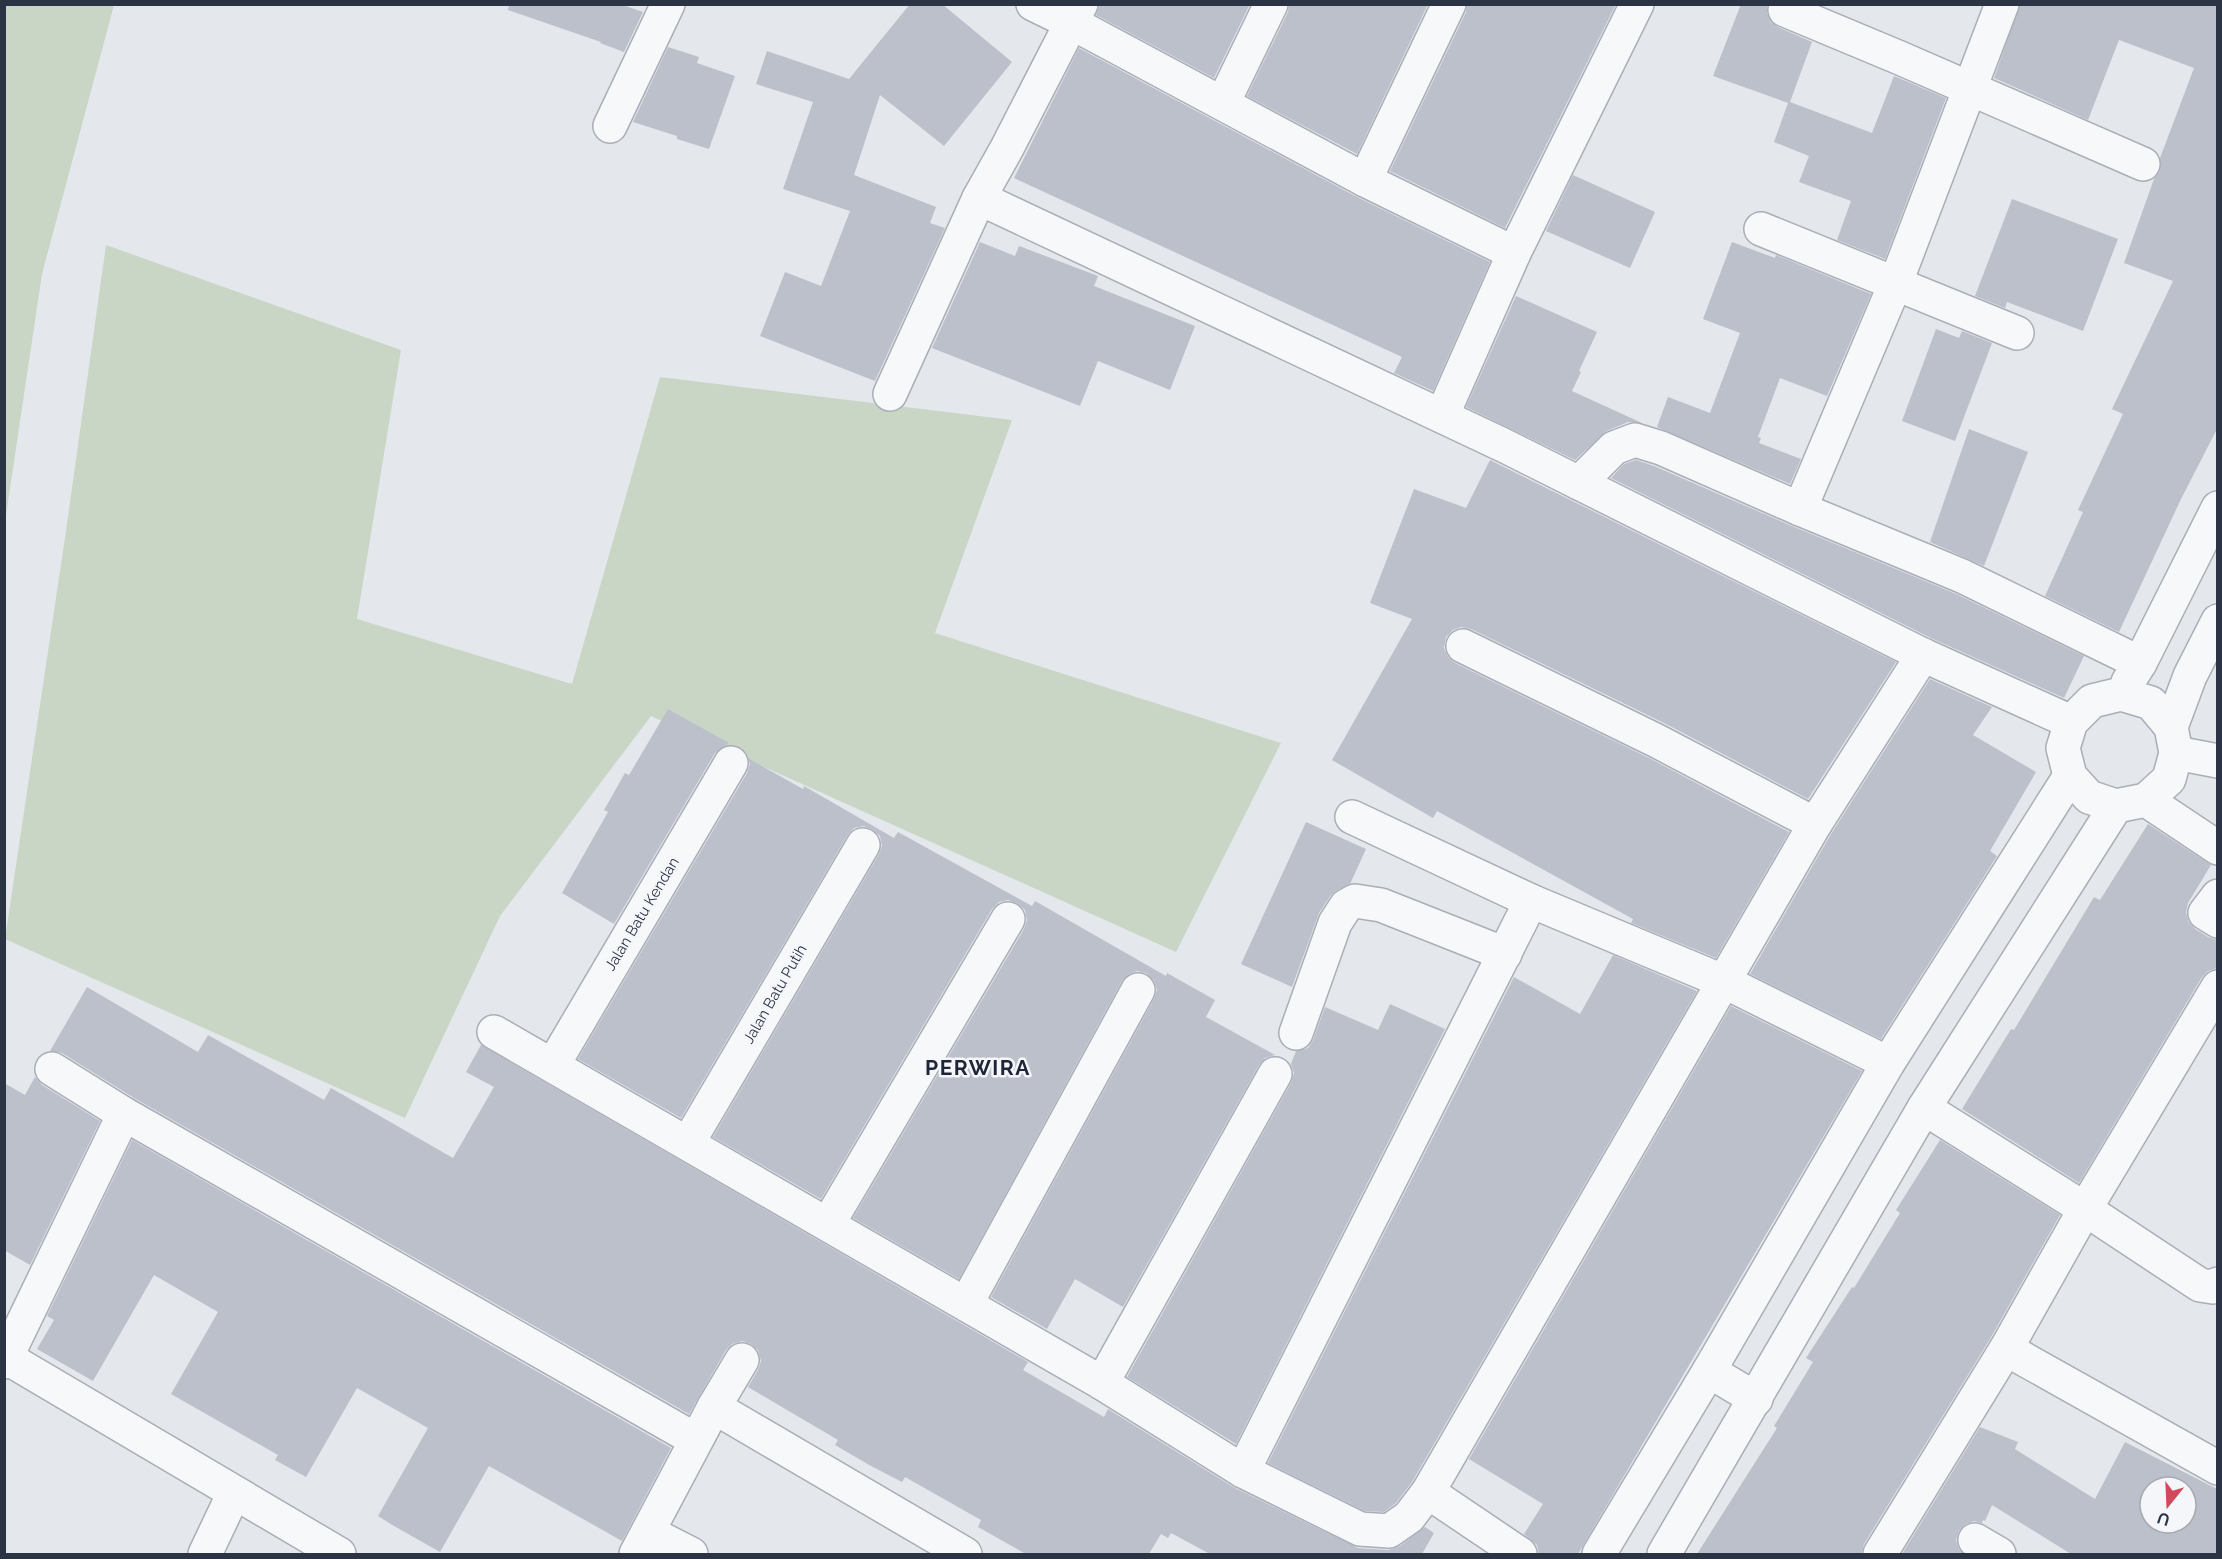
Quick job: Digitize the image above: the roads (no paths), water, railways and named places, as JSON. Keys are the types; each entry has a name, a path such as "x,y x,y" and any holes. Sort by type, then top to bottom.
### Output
{"street":[{"path":"1033,4 1076,14 1223,103 1365,180 1514,253"},
{"path":"1223,103 1271,4"},
{"path":"1365,180 1449,4"},
{"path":"1442,416 1514,253 1637,4"},
{"path":"1800,509 1896,282 2002,4"},
{"path":"610,126 667,5"},
{"path":"1785,10 2143,164"},
{"path":"890,394 979,198 1076,14"},
{"path":"979,198 1442,416 1923,655 2071,722"},
{"path":"1761,229 2017,333"},
{"path":"1579,483 1614,448 1635,440 1661,448 1962,576 2140,663"},
{"path":"2121,694 2140,663 2217,508"},
{"path":"1664,1554 1924,1108 2131,803 2169,779 2174,740 2190,676 2217,621"},
{"path":"1463,646 1657,741 1815,824"},
{"path":"494,1032 1102,1383 1243,1471 1360,1529 1389,1531 1409,1517 1428,1492 1815,824 1923,655"},
{"path":"2217,761 2174,740 2151,703 2121,694 2092,701 2071,722 2063,748 2070,776 2089,797 2131,803 2217,848"},
{"name":"Jalan Batu Kendan","path":"553,1065 731,763"},
{"path":"1599,1554 1888,1064 2070,776"},
{"path":"1352,818 1532,901 1725,982 1888,1064"},
{"name":"Jalan Batu Putih","path":"688,1143 863,844"},
{"path":"2217,896 2205,913 2217,921"},
{"path":"1296,1033 1335,923 1346,906 1354,901 1382,905 1505,954"},
{"path":"1243,1471 1532,901"},
{"path":"828,1224 1008,919"},
{"path":"1880,1554 2006,1349 2085,1209 2217,987"},
{"path":"966,1304 1138,990"},
{"path":"52,1069 124,1114 696,1440"},
{"path":"1102,1383 1275,1074"},
{"path":"1924,1108 2085,1209 2200,1285 2213,1287 2217,1284"},
{"path":"124,1114 6,1360 339,1554"},
{"path":"2006,1349 2217,1468"},
{"path":"691,1554 642,1543 714,1407 742,1360"},
{"path":"1709,1371 1756,1399"},
{"path":"714,1407 965,1554"},
{"path":"1428,1492 1520,1554"},
{"path":"205,1554 234,1493"}],"district":[{"name":"PERWIRA","path":"978,1067"}]}
